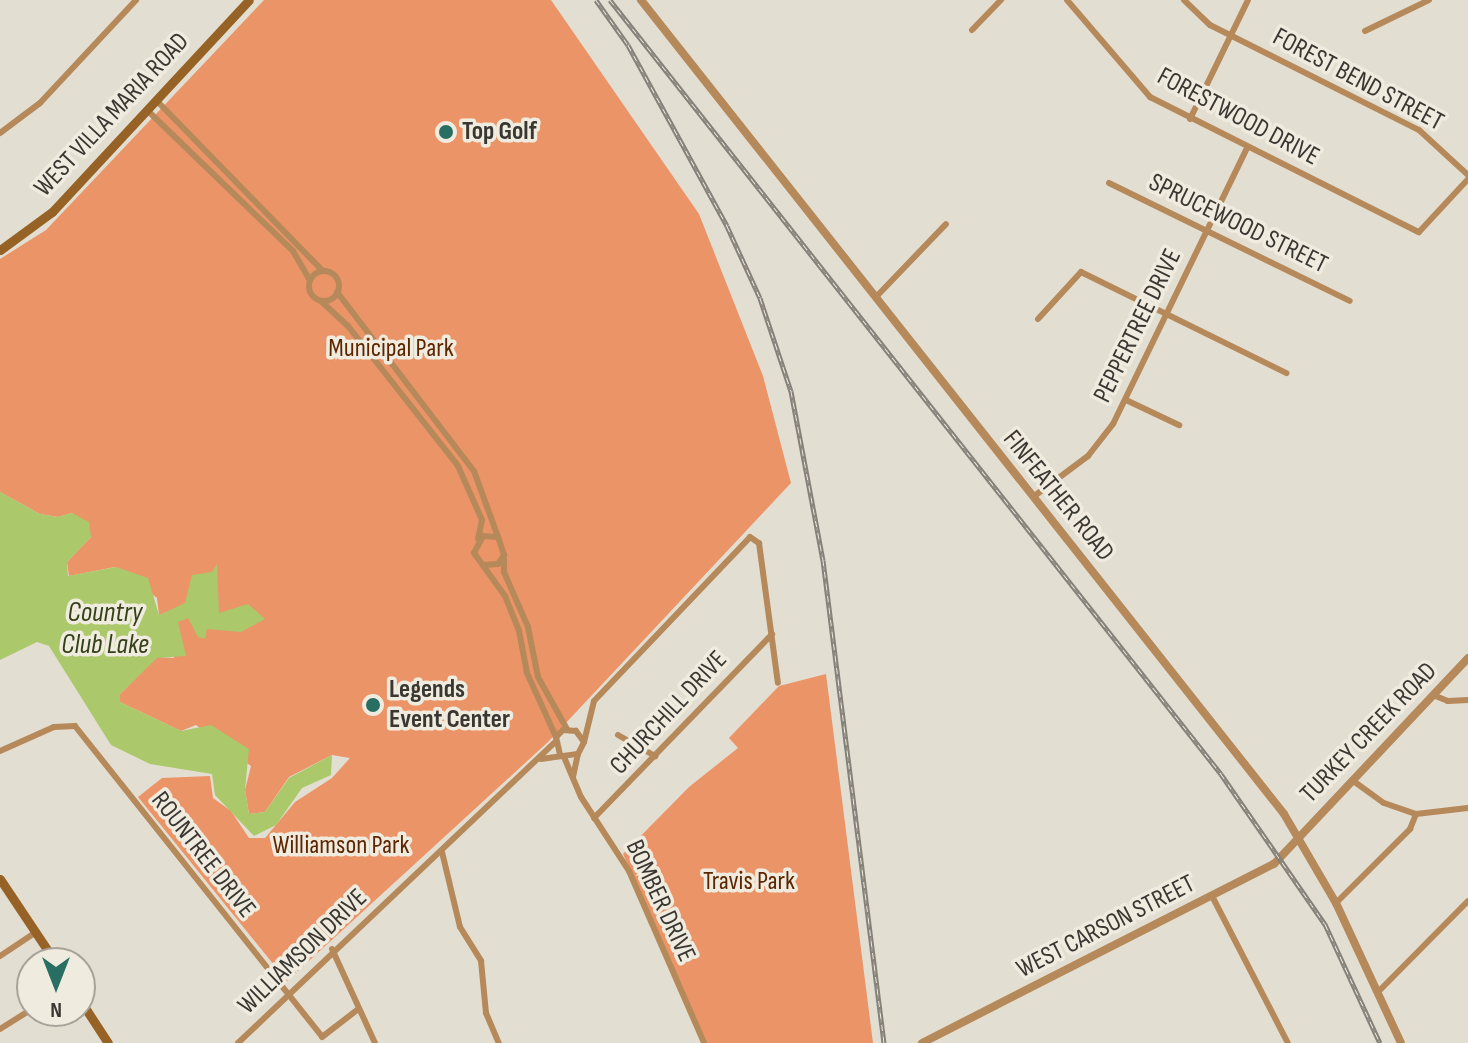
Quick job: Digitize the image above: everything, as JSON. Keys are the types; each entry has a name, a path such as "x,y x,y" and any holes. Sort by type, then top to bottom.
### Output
{"main road":[{"name":"WEST VILLA MARIA ROAD","path":"0,250 39,225 249,0"},
{"path":"0,879 46,947"},
{"path":"96,1025 108,1043"}],"street":[{"path":"0,133 40,103 136,0"},
{"name":"FINFEATHER ROAD","path":"641,0 1298,835 1380,990 1401,1043"},
{"path":"972,30 1001,0"},
{"name":"FORESTWOOD DRIVE","path":"1067,0 1136,84 1190,119 1419,232"},
{"name":"FOREST BEND STREET","path":"1184,0 1199,18 1229,35 1419,130 1468,177 1419,232"},
{"path":"1190,119 1248,0"},
{"path":"1365,31 1429,0"},
{"path":"156,100 323,271 336,278 337,292 474,471 504,555 504,572 528,627 538,677 570,729 584,742"},
{"path":"147,110 293,251 310,281 312,295 348,326 458,466 482,520 474,553 483,565 493,566 504,555"},
{"name":"PEPPERTREE DRIVE","path":"1033,497 1088,456 1126,400 1247,148"},
{"name":"SPRUCEWOOD STREET","path":"1109,183 1350,301"},
{"path":"876,297 946,224"},
{"path":"310,281 323,271"},
{"path":"1038,319 1081,272 1286,373"},
{"path":"321,301 337,292"},
{"path":"1126,400 1179,425"},
{"path":"478,539 498,537"},
{"path":"573,781 578,754 584,742 587,715 594,701 745,540 756,537 778,683"},
{"name":"BOMBER DRIVE","path":"483,565 513,616 527,673 573,781 629,871 704,1043"},
{"name":"CHURCHILL DRIVE","path":"594,818 772,634"},
{"name":"TURKEY CREEK ROAD","path":"1298,835 1468,658"},
{"path":"1433,695 1448,701 1468,700"},
{"path":"570,729 587,715"},
{"name":"ROUNTREE DRIVE","path":"0,751 54,727 75,726 222,914 288,989 322,1037 357,1010"},
{"name":"WILLIAMSON DRIVE","path":"238,1043 288,989 442,852 538,760 555,739 570,729"},
{"path":"618,735 655,756"},
{"name":"WILLIAMSON DRIVE","path":"538,760 578,754"},
{"path":"1352,780 1384,803 1416,814 1468,808"},
{"path":"1336,903 1410,829 1416,814"},
{"name":"WEST CARSON STREET","path":"922,1043 1282,858 1298,835"},
{"path":"442,852 460,927 481,961 486,1013 499,1043"},
{"path":"1212,896 1288,1043"},
{"path":"1380,990 1468,901"},
{"path":"0,956 36,932"},
{"path":"332,949 357,1010 375,1043"}],"green space":[{"name":"Municipal Park","path":"264,0 551,0 699,214 763,376 791,483 548,742 287,981 138,797 162,778 210,776 213,798 231,811 249,838 265,838 295,802 332,778 350,758 332,755 289,777 265,812 249,814 245,790 251,766 196,725 181,731 120,702 120,694 157,657 174,658 169,612 159,615 157,598 115,567 69,576 67,562 91,537 72,513 58,517 40,514 0,492 0,259 46,230"},
{"name":"Travis Park","path":"826,674 873,1043 707,1043 623,854 689,787 738,748 729,738 779,686"}],"water":[{"name":"Country Club Lake","path":"0,492 40,514 58,517 72,513 89,522 91,537 67,562 68,576 116,567 148,578 159,615 185,603 192,575 212,572 217,564 219,613 248,604 265,619 241,632 207,629 205,639 198,637 188,618 178,622 186,656 157,658 120,694 120,702 181,731 211,725 249,749 245,790 249,814 265,812 289,778 332,755 331,775 302,788 276,825 254,836 215,795 212,774 150,764 111,745 49,646 37,642 0,660"}],"railway":[{"path":"596,0 628,45 727,226 760,298 791,391 823,560 884,1043"},
{"path":"610,0 1221,774 1325,924 1380,1043"}],"place":[{"name":"Top Golf","path":"446,132"},
{"name":"Legends Event Center","path":"373,705"}],"park label":[{"name":"Williamson Park","path":"341,846"}]}
